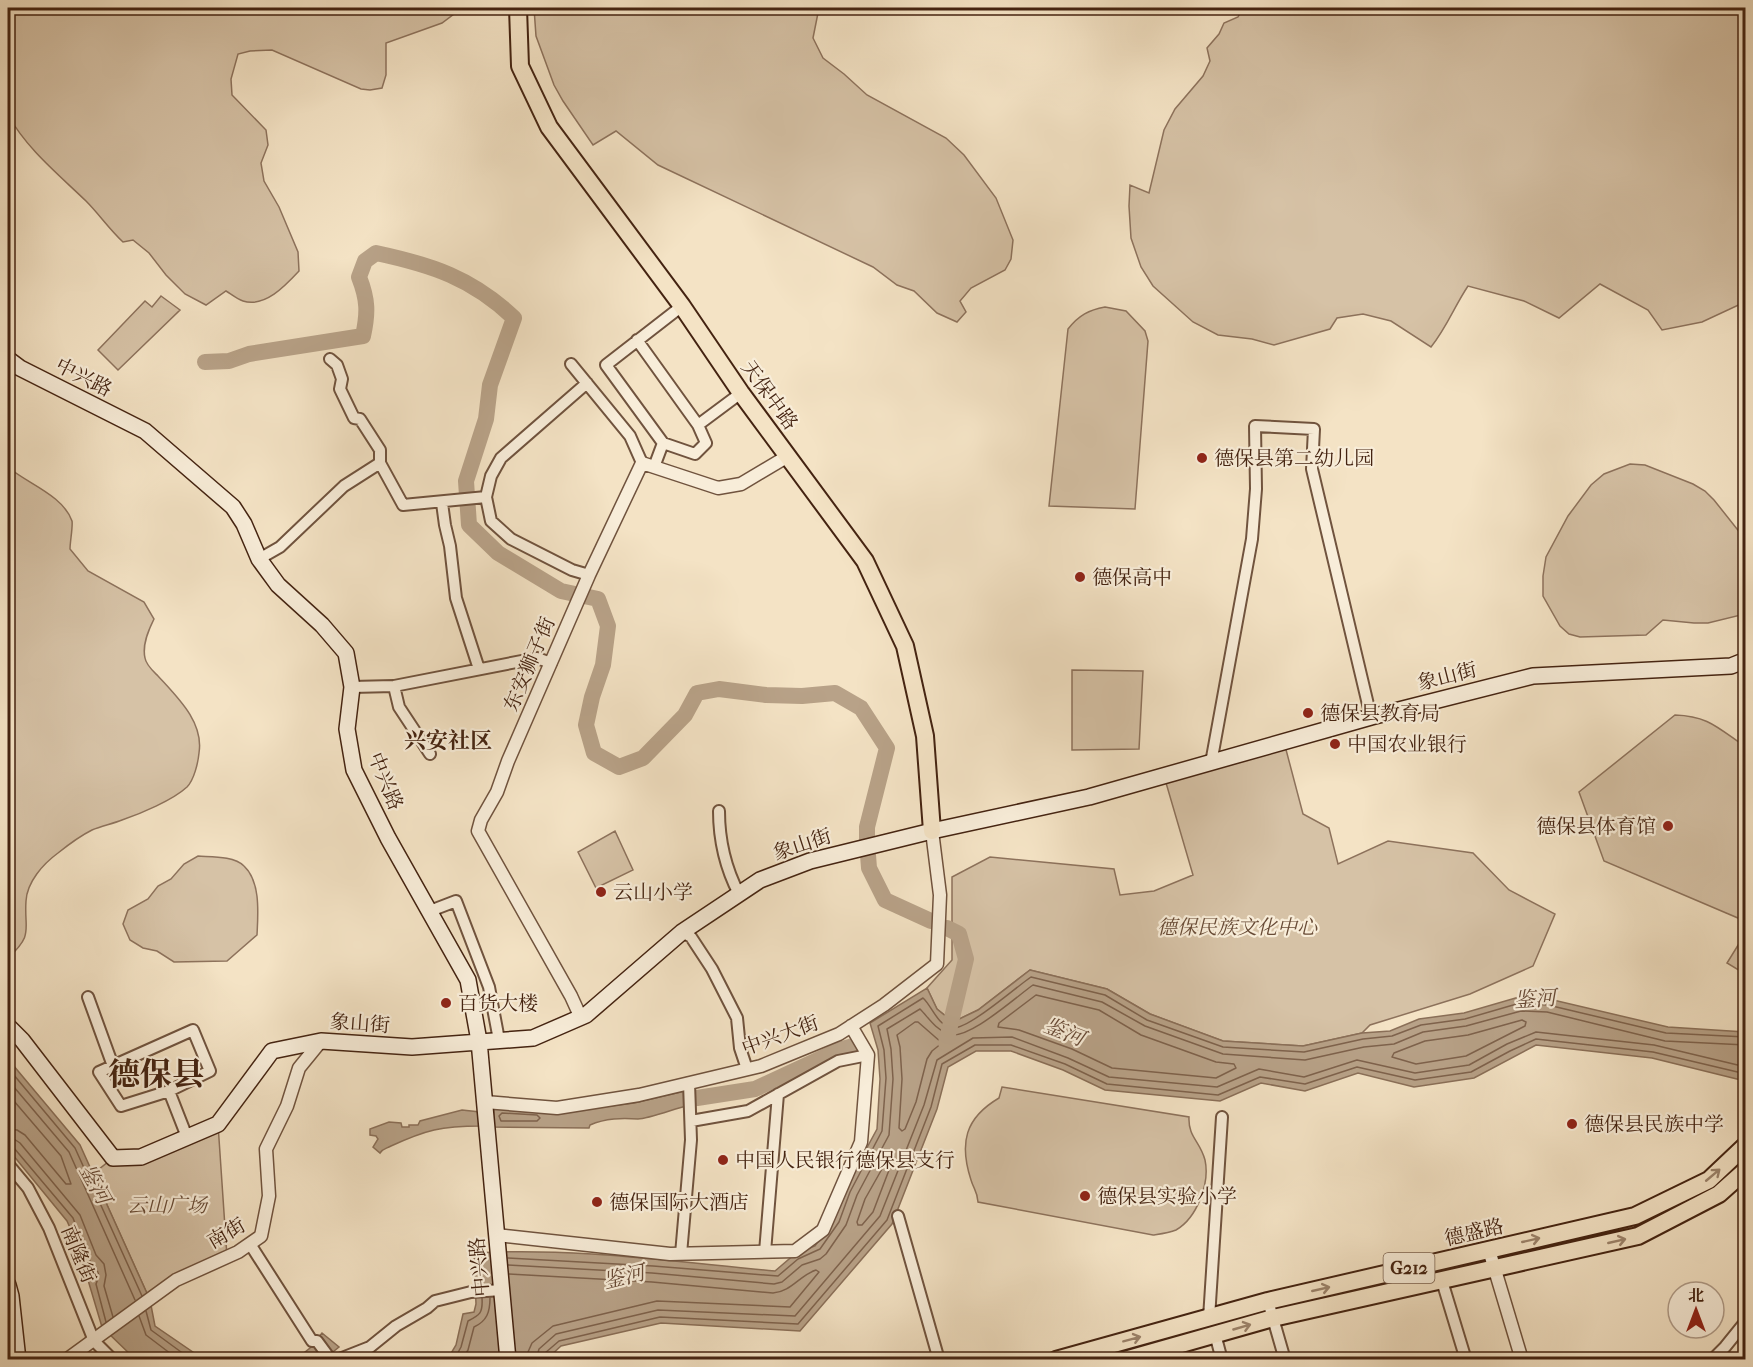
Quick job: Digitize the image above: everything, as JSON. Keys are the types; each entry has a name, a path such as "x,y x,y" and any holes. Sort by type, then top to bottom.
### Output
{"main road":[{"name":"天保中路","path":"518,8 520,66 549,127 682,306 741,393 865,561 905,646 925,736 932,831"},
{"name":"中兴路","path":"8,359 20,368 145,431 233,507 244,524 259,559 278,585 322,625 346,653 352,687 347,729 354,770 387,838 468,980 479,1041 508,1359"},
{"name":"象山街","path":"8,1026 22,1040 113,1158 141,1157 218,1124 272,1051 321,1041 412,1047 533,1038 586,1016 682,932 760,880 810,861 932,831 1089,798 1371,717 1533,676 1731,666 1746,660"},
{"name":"德盛路","path":"1056,1359 1268,1301 1635,1216 1709,1180 1746,1145"},
{"name":"G212","path":"1125,1359 1273,1318 1638,1236 1719,1194 1746,1170"},
{"path":"8,1285 18,1359"}],"street":[{"path":"637,340 698,424 706,443 695,454 663,443 606,365 637,340 682,306"},
{"path":"330,359 337,365 342,379 340,389 354,418 360,419 380,450 380,463 404,505 486,497"},
{"path":"571,364 630,436 648,465 718,488 741,484 789,456"},
{"path":"587,383 501,458 491,476 486,497 491,521 511,539 572,570 589,575"},
{"path":"698,424 741,393"},
{"path":"1211,763 1252,539 1256,489 1256,426 1314,429 1312,469 1371,717"},
{"path":"648,465 663,443"},
{"path":"259,559 280,547 344,486 380,463"},
{"name":"东安狮子街","path":"581,1018 571,996 478,831 481,820 497,792 508,761 589,575 648,465"},
{"path":"442,503 456,597 479,669"},
{"path":"352,687 394,686 537,658 551,663"},
{"path":"394,686 399,708 430,754"},
{"path":"719,811 719,834 733,883 739,894"},
{"name":"中兴大街","path":"485,1102 557,1108 639,1095 761,1066 830,1038 851,1026 884,1005 937,964 940,895 932,831"},
{"path":"430,911 456,901 489,987 500,1040"},
{"path":"682,932 691,937 712,969 737,1018 740,1048 747,1069"},
{"path":"88,997 113,1066"},
{"path":"498,1241 681,1254 795,1251 823,1230 861,1142 868,1055 851,1026"},
{"path":"193,1030 210,1071 169,1091 121,1106 99,1072 113,1066 193,1030"},
{"name":"南街","path":"66,1359 176,1280 238,1252 261,1236 269,1196 266,1149 287,1106 298,1068 321,1041"},
{"path":"690,1121 748,1111 838,1061 868,1055"},
{"path":"681,1254 691,1140 689,1083"},
{"path":"169,1091 187,1137"},
{"path":"765,1252 778,1094"},
{"path":"1209,1318 1222,1117"},
{"name":"南隆街","path":"8,1164 28,1188 49,1228 94,1341 113,1359"},
{"path":"898,1216 939,1359"},
{"path":"250,1244 312,1341 317,1341 331,1359"},
{"path":"1489,1250 1522,1359"},
{"path":"1442,1281 1466,1359"},
{"path":"337,1359 370,1347 396,1326 435,1301 471,1292 502,1290"},
{"path":"1268,1301 1285,1359"},
{"path":"1712,1359 1746,1321"},
{"path":"1215,1334 1222,1359"}],"green space":[{"path":"8,8 462,8 442,23 386,43 386,75 382,88 361,89 272,50 238,54 231,79 232,95 266,130 268,145 261,163 264,181 279,207 298,252 299,271 274,294 259,301 243,301 226,291 206,305 185,294 149,253 133,240 123,242 24,139 8,115"},
{"path":"534,8 819,8 813,38 823,58 867,95 946,138 964,155 996,198 1013,240 1011,259 1005,270 971,288 960,301 966,312 957,322 937,313 914,291 897,285 873,267 658,165 616,131 593,145 554,85 536,36"},
{"path":"1243,8 1745,8 1745,302 1702,322 1662,330 1648,310 1600,284 1559,318 1524,301 1468,286 1431,347 1391,321 1363,314 1337,318 1330,329 1274,345 1252,339 1218,335 1193,322 1153,286 1141,267 1131,238 1130,185 1149,193 1164,130 1175,109 1203,76 1210,61 1207,48 1219,34 1224,23 1238,17"},
{"path":"161,296 180,310 118,370 98,350 145,301 152,307"},
{"path":"1105,307 1126,311 1145,331 1148,341 1135,509 1049,506 1068,329 1085,314"},
{"path":"1630,464 1645,465 1705,491 1745,539 1745,614 1708,623 1663,620 1646,635 1580,637 1569,634 1560,626 1543,596 1546,557 1568,516 1591,485 1604,474"},
{"path":"8,467 61,504 72,521 70,549 88,571 144,602 154,619 145,643 146,661 187,711 197,731 199,742 194,776 181,792 147,810 88,832 52,857 42,868 27,894 25,937 8,958"},
{"path":"1072,670 1143,671 1139,749 1072,750"},
{"name":"德保县体育馆","path":"1675,715 1703,720 1745,744 1745,921 1604,861 1579,792"},
{"name":"德保民族文化中心","path":"1284,742 1303,814 1329,828 1338,864 1388,841 1473,853 1509,890 1555,914 1533,966 1470,994 1370,1025 1362,1033 1303,1046 1223,1041 1150,1014 1107,989 1030,970 978,1010 953,1022 937,1009 927,988 952,960 952,877 990,857 1114,869 1120,895 1154,891 1193,875 1164,776"},
{"path":"615,831 633,870 596,888 578,852"},
{"path":"198,856 235,860 244,866 256,889 257,935 227,961 174,962 157,951 143,948 130,940 123,924 128,910 148,899 158,886 171,879 184,864"},
{"path":"1745,934 1745,974 1727,963"},
{"path":"1002,1087 1189,1117 1190,1129 1203,1154 1206,1169 1204,1189 1196,1209 1176,1230 1153,1235 978,1202 967,1167 968,1133 979,1114 999,1098"},
{"name":"云山广场","path":"218,1124 227,1257 150,1300 93,1174 113,1158"}],"water":[{"name":"鉴河","path":"1030,970 1107,989 1150,1014 1223,1041 1303,1046 1362,1033 1390,1031 1419,1019 1464,1013 1519,997 1549,999 1668,1027 1745,1032 1745,1081 1652,1058 1536,1045 1474,1078 1414,1087 1358,1073 1305,1091 1261,1083 1220,1101 1105,1090 1063,1070 1011,1051 976,1051 948,1067 937,1109 892,1224 800,1331 661,1323 561,1346 547,1359 447,1360 456,1345 463,1314 474,1312 476,1304 474,1253 586,1254 775,1271 795,1254 815,1246 834,1219 844,1190 877,1129 880,1079 878,1050 870,1023 927,988 937,1009 953,1022 978,1010"},
{"name":"鉴河","path":"8,1059 80,1145 150,1300 155,1326 203,1359 135,1359 102,1327 88,1280 93,1277 91,1268 84,1264 67,1221 8,1149"},
{"path":"685,1091 686,1106 642,1119 608,1120 590,1125 589,1128 493,1127 494,1107 610,1106"},
{"path":"462,1110 480,1112 481,1126 434,1130 383,1149 380,1153 373,1147 378,1139 370,1135 370,1129 389,1122 401,1123 402,1127 409,1127 409,1125 418,1125 420,1121"},
{"path":"322,1333 339,1347 324,1359 295,1360 310,1348"}],"waterway":[{"path":"205,362 229,361 249,354 363,336 366,306 359,277 365,261 376,253 433,268 483,293 514,318 490,385 486,419 466,481 469,525 498,553 561,591 598,599 608,626 603,665 592,697 586,725 594,753 619,767 643,758 685,715 697,693 719,689 766,695 802,696 835,693 861,708 887,748 867,827 867,839"},
{"path":"868,855 869,868 885,900 931,921"},
{"path":"946,1043 966,959 959,934 947,928"},
{"path":"697,1098 755,1089 839,1050 853,1046"}],"place":[{"name":"德保县第二幼儿园","path":"1202,458"},
{"name":"德保高中","path":"1080,577"},
{"name":"德保县教育局","path":"1308,713"},
{"name":"中国农业银行","path":"1335,744"},
{"name":"德保县体育馆","path":"1668,826"},
{"name":"云山小学","path":"601,892"},
{"name":"百货大楼","path":"446,1003"},
{"name":"德保县民族中学","path":"1572,1124"},
{"name":"中国人民银行德保县支行","path":"723,1160"},
{"name":"德保县实验小学","path":"1085,1196"},
{"name":"德保国际大酒店","path":"597,1202"}],"district":[{"name":"兴安社区","path":"448,740"},
{"name":"德保县","path":"156,1074"}]}
